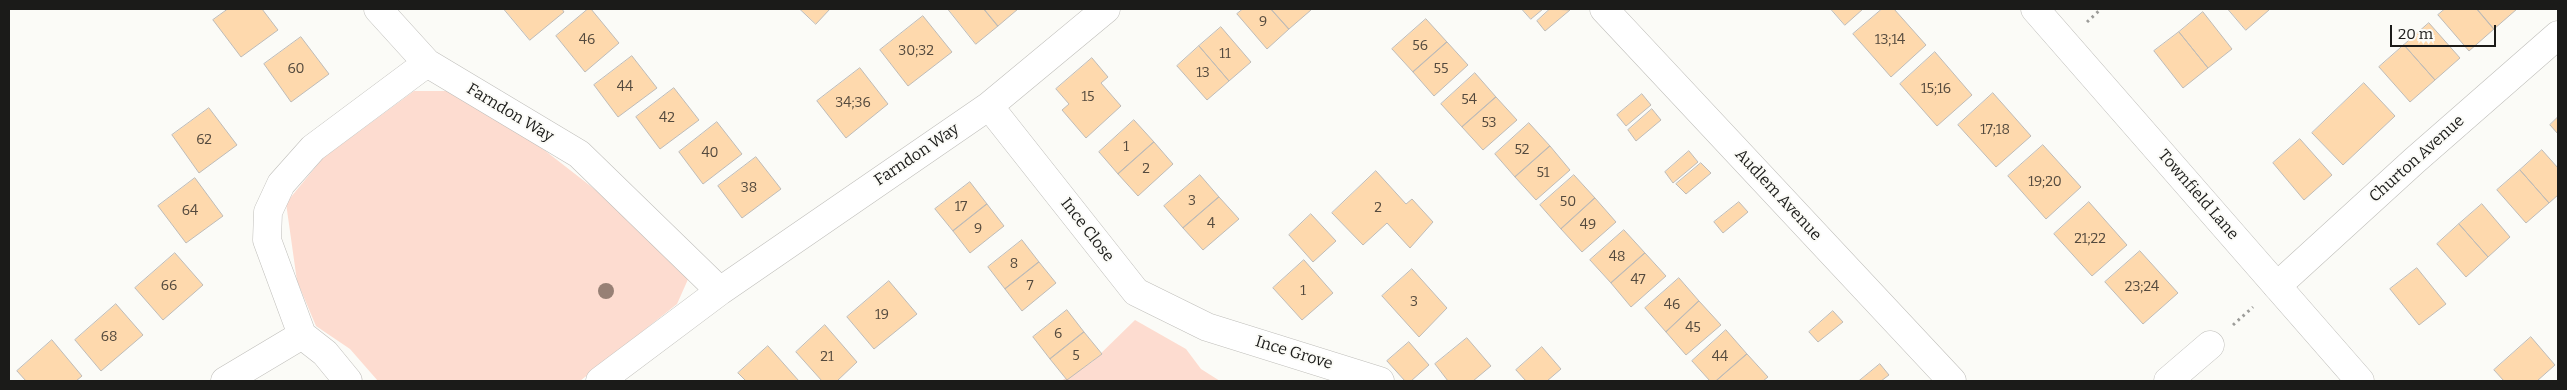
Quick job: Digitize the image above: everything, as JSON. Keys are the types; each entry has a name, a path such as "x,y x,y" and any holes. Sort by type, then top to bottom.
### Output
{"street":[{"name":"Farndon Way","path":"378,9 427,63 579,154 720,291"},
{"name":"Farndon Way","path":"600,381 720,291 989,106 1106,9"},
{"name":"Audlem Avenue","path":"1604,9 1952,381"},
{"name":"Townfield Lane","path":"2035,9 2360,381"},
{"name":"Churton Avenue","path":"2277,286 2414,161 2558,35"},
{"path":"348,381 325,353 302,334 267,240 268,212 281,184 313,148 427,63"},
{"name":"Ince Close","path":"989,106 1136,292 1208,327"},
{"name":"Ince Grove","path":"1208,327 1380,381"},
{"path":"225,381 302,334"},
{"path":"2168,381 2210,345"}],"path":[{"path":"2210,345 2277,286"}],"shaded area":[{"path":"414,91 449,91 516,128 674,251 689,277 677,304 580,381 378,381 350,349 316,326 297,281 286,203 323,158"},
{"path":"1135,320 1186,349 1201,369 1220,381 1061,381 1092,362"}],"building":[{"path":"228,9 262,9 278,30 241,57 213,20"},
{"path":"504,9 562,9 564,12 530,40"},
{"path":"588,9 591,9 619,43 585,72 556,36"},
{"path":"800,9 830,9 816,24"},
{"path":"948,9 984,9 998,26 976,44"},
{"path":"984,9 1018,9 998,26"},
{"path":"1243,9 1271,9 1289,29 1267,49 1237,14"},
{"path":"1271,9 1310,9 1311,10 1289,29"},
{"path":"1522,9 1543,9 1531,19"},
{"path":"1550,9 1570,10 1545,31 1537,21"},
{"path":"1831,9 1863,9 1845,25"},
{"path":"1882,9 1894,9 1926,45 1891,77 1853,34"},
{"path":"2228,9 2268,9 2269,10 2246,30"},
{"path":"2445,9 2477,9 2494,29 2469,51 2438,15"},
{"path":"2477,9 2517,9 2494,29"},
{"path":"2203,12 2232,49 2208,68 2179,32"},
{"path":"923,16 952,52 908,86 880,50"},
{"path":"1426,19 1447,42 1413,72 1392,49"},
{"path":"2429,23 2460,58 2435,80 2404,45"},
{"path":"1221,27 1251,62 1229,81 1199,46"},
{"path":"2179,32 2208,68 2183,88 2154,51"},
{"path":"301,37 329,74 291,102 264,64"},
{"path":"1447,42 1468,65 1434,96 1413,72"},
{"path":"2404,45 2435,80 2410,102 2379,67"},
{"path":"1199,46 1229,81 1207,100 1177,66"},
{"path":"1935,52 1972,95 1937,126 1900,84"},
{"path":"632,56 657,88 618,117 594,85"},
{"path":"1092,58 1108,77 1101,83 1121,106 1086,138 1062,110 1069,104 1056,89"},
{"path":"860,68 888,104 846,138 817,101"},
{"path":"1475,73 1496,97 1462,127 1441,104"},
{"path":"2364,83 2395,116 2343,165 2312,133"},
{"path":"674,88 699,120 660,149 636,117"},
{"path":"1993,93 2031,136 1996,167 1958,125"},
{"path":"1642,94 1651,105 1626,126 1617,115"},
{"path":"1496,97 1517,120 1483,150 1462,127"},
{"path":"209,108 237,145 199,173 172,135"},
{"path":"1652,109 1661,120 1636,141 1628,130"},
{"path":"2558,117 2558,134 2550,125"},
{"path":"1134,120 1154,142 1118,174 1099,152"},
{"path":"717,122 742,154 703,184 679,152"},
{"path":"1529,123 1550,146 1515,177 1495,154"},
{"path":"2300,139 2332,175 2304,200 2273,163"},
{"path":"1154,142 1173,164 1138,196 1118,174"},
{"path":"2043,145 2081,187 2046,219 2008,176"},
{"path":"1550,146 1570,170 1536,200 1515,177"},
{"path":"2542,150 2558,168 2558,195 2549,203 2520,170"},
{"path":"1689,151 1698,162 1673,183 1665,172"},
{"path":"756,157 781,189 742,218 718,186"},
{"path":"1701,163 1711,173 1686,194 1676,184"},
{"path":"2520,170 2549,203 2526,223 2497,190"},
{"path":"1376,171 1406,204 1412,199 1433,222 1410,248 1387,223 1363,245 1332,213"},
{"path":"1200,175 1219,197 1183,228 1164,206"},
{"path":"1574,175 1595,198 1561,229 1540,205"},
{"path":"195,178 223,216 186,243 158,206"},
{"path":"970,182 987,204 953,231 935,209"},
{"path":"1219,197 1239,219 1203,250 1183,228"},
{"path":"1595,198 1616,222 1582,252 1561,229"},
{"path":"1739,202 1748,212 1723,233 1714,222"},
{"path":"2089,202 2127,245 2092,276 2054,234"},
{"path":"987,204 1004,226 970,253 953,231"},
{"path":"2482,204 2510,237 2488,257 2459,224"},
{"path":"1311,214 1336,241 1313,262 1289,235"},
{"path":"2459,224 2488,257 2466,277 2437,244"},
{"path":"1624,230 1645,253 1611,283 1590,260"},
{"path":"1022,240 1039,262 1005,289 988,267"},
{"path":"2140,251 2178,293 2143,324 2105,282"},
{"path":"175,253 203,285 163,320 135,288"},
{"path":"1645,253 1666,276 1631,307 1611,283"},
{"path":"1304,260 1333,293 1302,320 1273,288"},
{"path":"1039,262 1056,283 1022,311 1005,289"},
{"path":"2417,268 2446,304 2419,325 2390,289"},
{"path":"1412,269 1447,308 1419,337 1382,296"},
{"path":"1679,278 1699,301 1666,332 1645,308"},
{"path":"889,281 917,314 874,349 847,317"},
{"path":"1699,301 1721,325 1686,355 1666,332"},
{"path":"116,304 143,335 101,371 75,340"},
{"path":"1067,310 1084,332 1050,359 1033,337"},
{"path":"1833,311 1843,322 1818,342 1809,332"},
{"path":"825,325 857,362 837,381 822,381 796,352"},
{"path":"1726,330 1747,354 1716,381 1710,381 1692,361"},
{"path":"1084,332 1102,354 1067,380 1050,359"},
{"path":"2531,337 2555,365 2537,381 2504,381 2494,370"},
{"path":"1467,338 1491,366 1473,381 1448,381 1435,364"},
{"path":"52,340 82,376 76,381 26,381 17,371"},
{"path":"1409,342 1429,365 1411,381 1405,381 1387,361"},
{"path":"768,346 799,381 746,381 738,373"},
{"path":"1542,347 1561,369 1547,381 1526,381 1516,370"},
{"path":"1747,354 1768,377 1763,381 1716,381"},
{"path":"1880,364 1889,375 1881,381 1859,381"}]}
